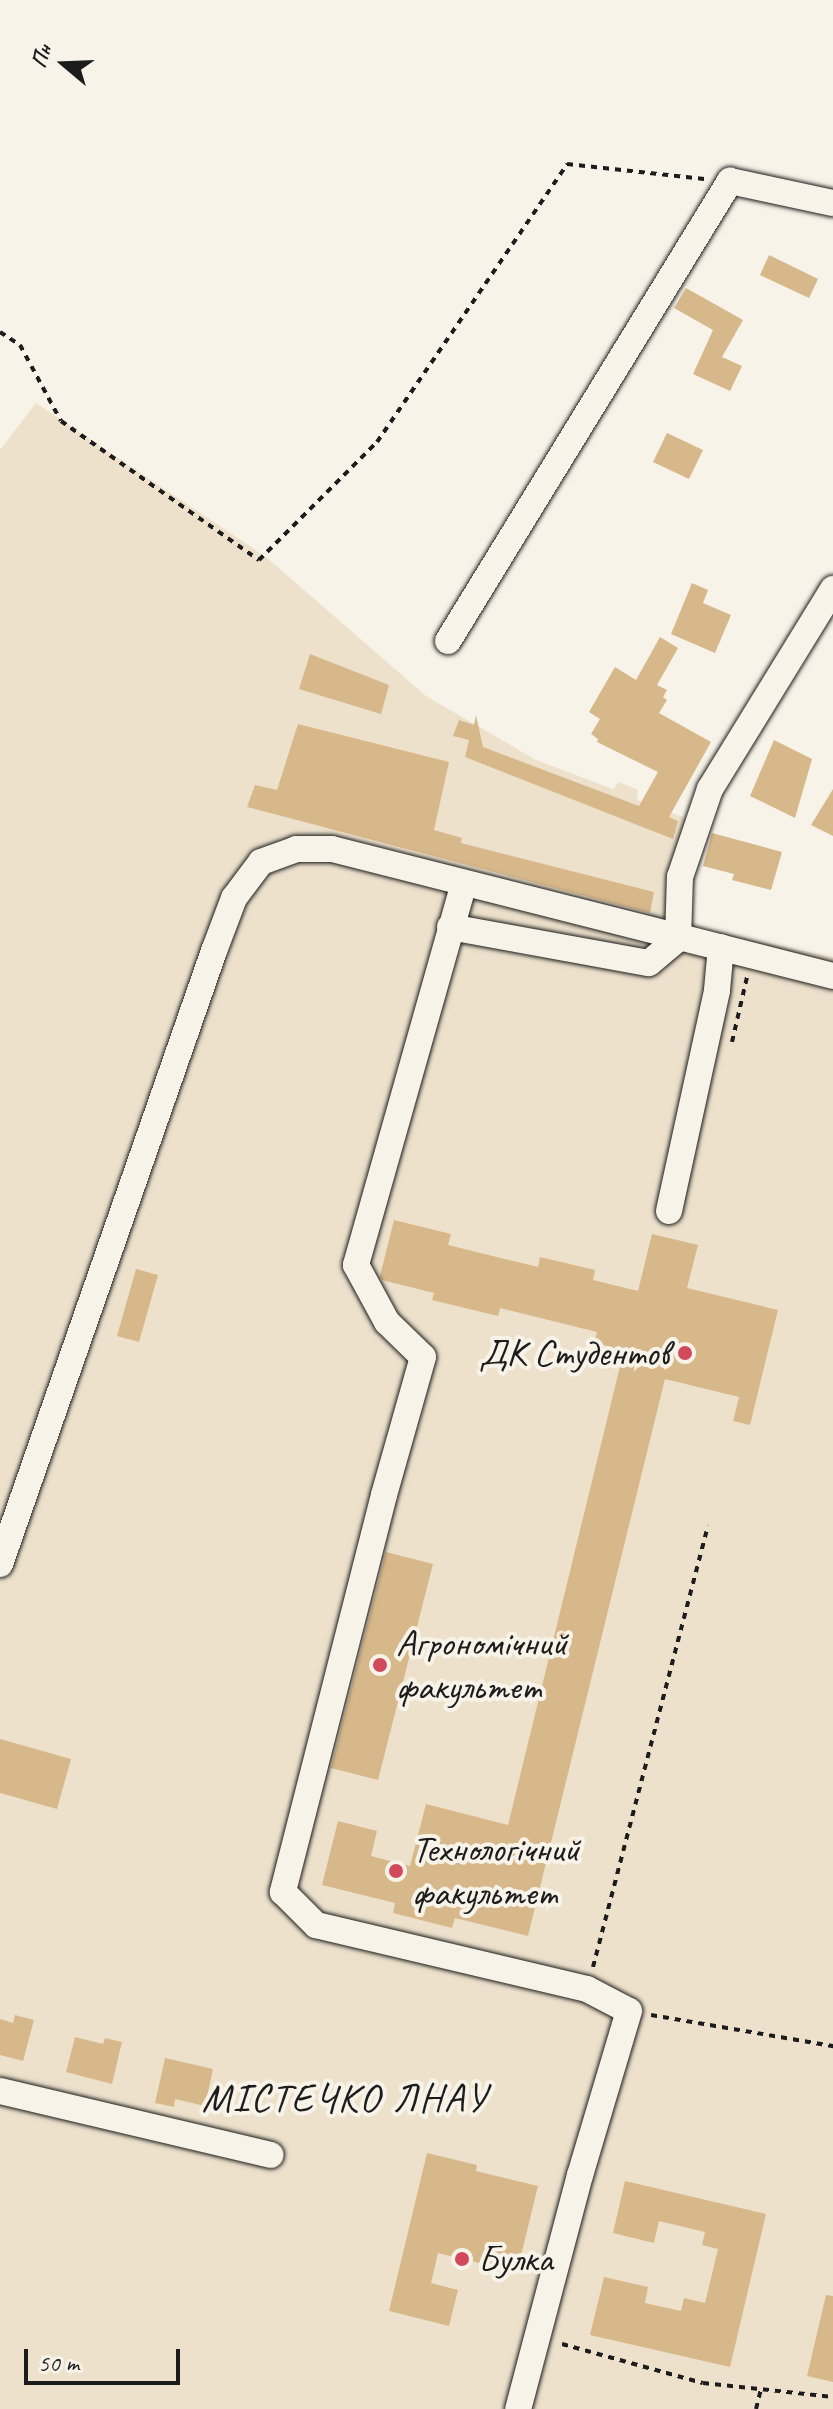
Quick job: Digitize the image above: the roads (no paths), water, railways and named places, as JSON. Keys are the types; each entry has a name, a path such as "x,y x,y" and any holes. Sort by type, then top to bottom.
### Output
{"street":[{"path":"448,641 730,181 833,203"},
{"path":"450,927 649,963 678,939 680,877 710,789 833,589"},
{"path":"0,1564 234,898 261,862 296,849 332,849 833,976"},
{"path":"464,883 356,1265 387,1322 423,1357 380,1510 283,1892 316,1925 587,1989 629,2011 580,2175 518,2409"},
{"path":"669,1211 717,990 721,947"},
{"path":"0,2091 271,2155"}],"place":[{"name":"ДК Студентов","path":"685,1353"},
{"name":"Агрономічний факультет","path":"380,1665"},
{"name":"Технологічний факультет","path":"396,1871"},
{"name":"Булка","path":"462,2259"}],"district":[{"name":"МІСТЕЧКО ЛНАУ","path":"345,2098"}]}
